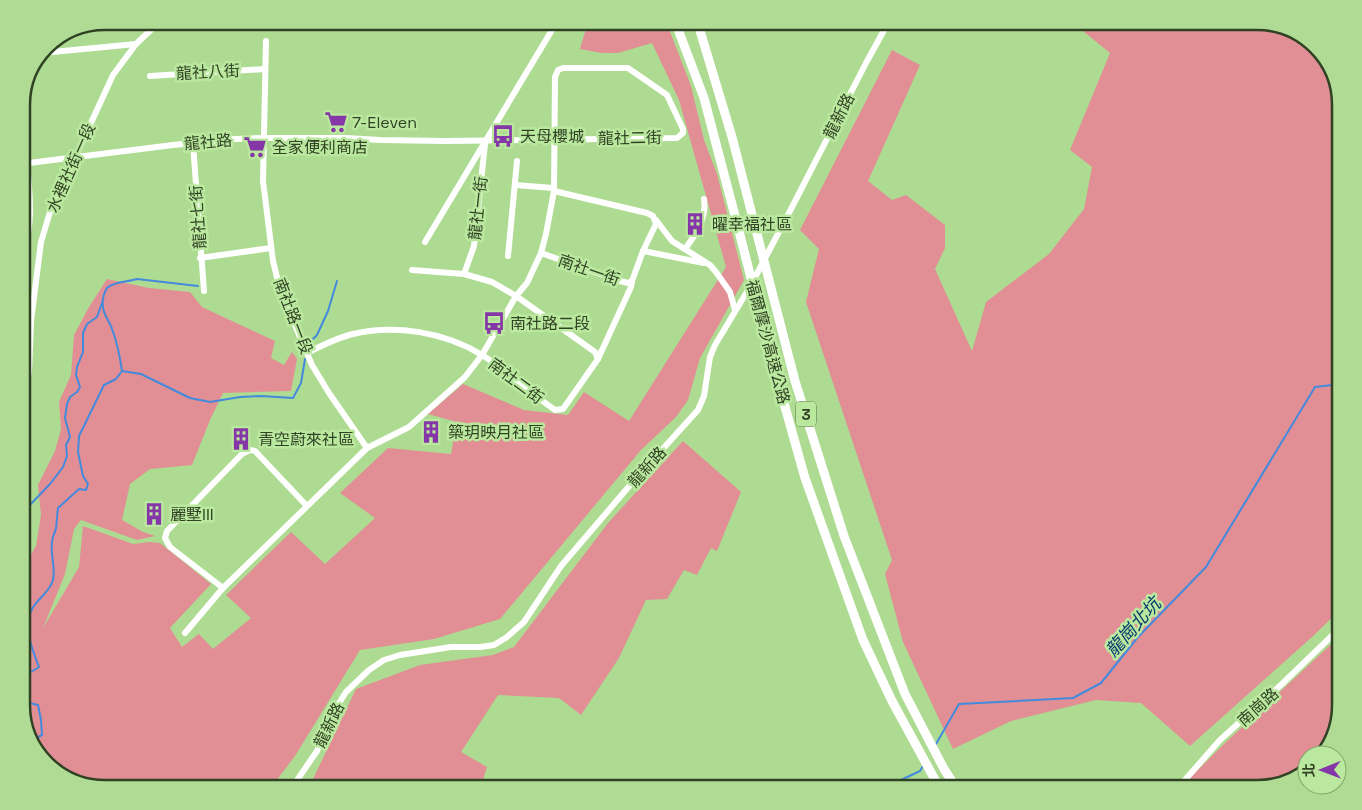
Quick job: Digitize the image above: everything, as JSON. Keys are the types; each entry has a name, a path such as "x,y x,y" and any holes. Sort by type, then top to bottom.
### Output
{"highway":[{"name":"福爾摩沙高速公路","path":"678,30 704,98 773,364 805,478 863,640 892,702 935,780"},
{"name":"福爾摩沙高速公路","path":"700,30 732,137 795,381 844,536 905,694 951,780"}],"street":[{"name":"水裡社街一段","path":"30,346 31,322 41,242 50,212 113,74 136,44 151,30"},
{"path":"425,242 552,30"},
{"name":"龍新路","path":"297,780 317,751 334,711 346,692 369,670 384,660 400,655 451,647 494,645 507,637 524,622 561,566 630,484 698,410 704,396 710,357 715,345 751,285 884,30"},
{"name":"龍社八街","path":"263,138 266,41"},
{"path":"53,52 136,44"},
{"name":"龍社二街","path":"486,140 677,138 684,133 667,95 628,68 563,68 558,70 555,76 555,139"},
{"name":"龍社八街","path":"150,76 265,69"},
{"name":"南社路一段","path":"263,138 263,181 271,248 280,290 312,365 329,394 367,448"},
{"name":"龍社路","path":"30,162 235,139 486,140"},
{"path":"185,633 223,588 367,448 410,427 465,377 482,355 516,296 527,283 541,252 554,190 555,139"},
{"name":"龍社一街","path":"464,274 474,246 486,140"},
{"name":"龍社七街","path":"193,144 200,258 204,291"},
{"path":"508,256 517,161"},
{"path":"515,185 554,190 653,216 672,240 708,265 727,286 735,310"},
{"path":"685,249 705,215 704,199"},
{"path":"30,205 30,220"},
{"name":"南社一街","path":"541,252 624,283 632,281 656,220"},
{"path":"200,258 271,248"},
{"path":"643,251 708,265"},
{"path":"412,270 464,274 492,282 516,296 596,352 598,359"},
{"name":"南社二街","path":"306,353 328,342 352,334 373,331 401,330 442,337 482,355 555,410 563,409 598,359 632,281"},
{"path":"223,588 170,547 165,538 167,532 242,454 251,450 255,451 306,506"},
{"name":"南崗路","path":"1185,780 1220,740 1332,636"}],"shaded area":[{"path":"586,30 669,30 691,86 704,140 717,174 744,280 700,358 688,400 676,417 641,450 500,619 434,639 360,650 295,756 277,780 105,780 76,774 59,765 43,747 31,720 30,556 36,546 41,515 38,485 55,451 61,429 59,402 71,375 74,335 107,279 149,288 190,292 202,307 275,341 271,358 284,365 292,352 297,359 291,391 223,393 192,465 150,469 130,484 122,520 143,532 155,536 137,540 81,520 74,529 65,574 43,628 79,567 83,526 133,544 160,543 211,584 170,628 182,647 199,634 213,649 251,618 226,595 291,532 325,564 375,518 340,493 388,448 451,454 457,422 428,414 463,384 524,410 568,415 584,392 629,421 726,267 679,100 652,43 618,53 602,53 580,49"},
{"path":"1082,30 1257,30 1286,36 1303,45 1317,59 1329,86 1332,100 1332,618 1190,746 1141,703 1096,700 1011,721 953,749 903,642 885,574 892,560 806,302 819,249 800,230 892,50 920,65 868,181 892,200 906,195 945,225 945,248 935,269 972,351 986,302 1049,254 1084,209 1092,167 1070,150 1110,53"},
{"path":"683,441 741,492 717,551 711,548 697,575 684,570 667,599 646,600 619,658 581,715 559,698 498,695 461,752 487,767 483,780 312,780 356,689 420,665 493,655 514,647 608,523"},
{"path":"1332,643 1332,705 1329,724 1320,745 1297,745 1297,768 1286,774 1267,779 1188,780"}],"waterway":[{"path":"30,614 37,602 52,584 54,570 52,538 56,528 58,508 79,489 86,490 88,484 83,476 78,452 79,436 104,385 116,379 122,371 111,326 103,310 103,300 107,288 114,284 137,279 198,286"},
{"path":"309,347 328,311 337,281"},
{"path":"30,505 63,467 67,456 66,445 70,437 65,418 70,397 80,387 76,375 83,352 83,333 87,324 97,317 102,303"},
{"path":"122,371 141,374 190,398 210,402 240,397 293,398 301,383 305,359"},
{"name":"龍崗北坑","path":"936,744 959,704 1073,698 1101,683 1138,637 1206,567 1315,387 1332,385"},
{"path":"30,642 39,667 30,672"},
{"path":"30,703 38,705 42,735 38,737"},
{"name":"龍崗北坑","path":"901,780 920,771 923,766"}],"place":[{"name":"7-Eleven","path":"336,122"},
{"name":"天母櫻城","path":"503,136"},
{"name":"全家便利商店","path":"255,147"},
{"name":"曜幸福社區","path":"695,224"},
{"name":"南社路二段","path":"494,323"},
{"name":"築玥映月社區","path":"431,432"},
{"name":"青空蔚來社區","path":"241,439"},
{"name":"麗墅III","path":"154,514"}]}
